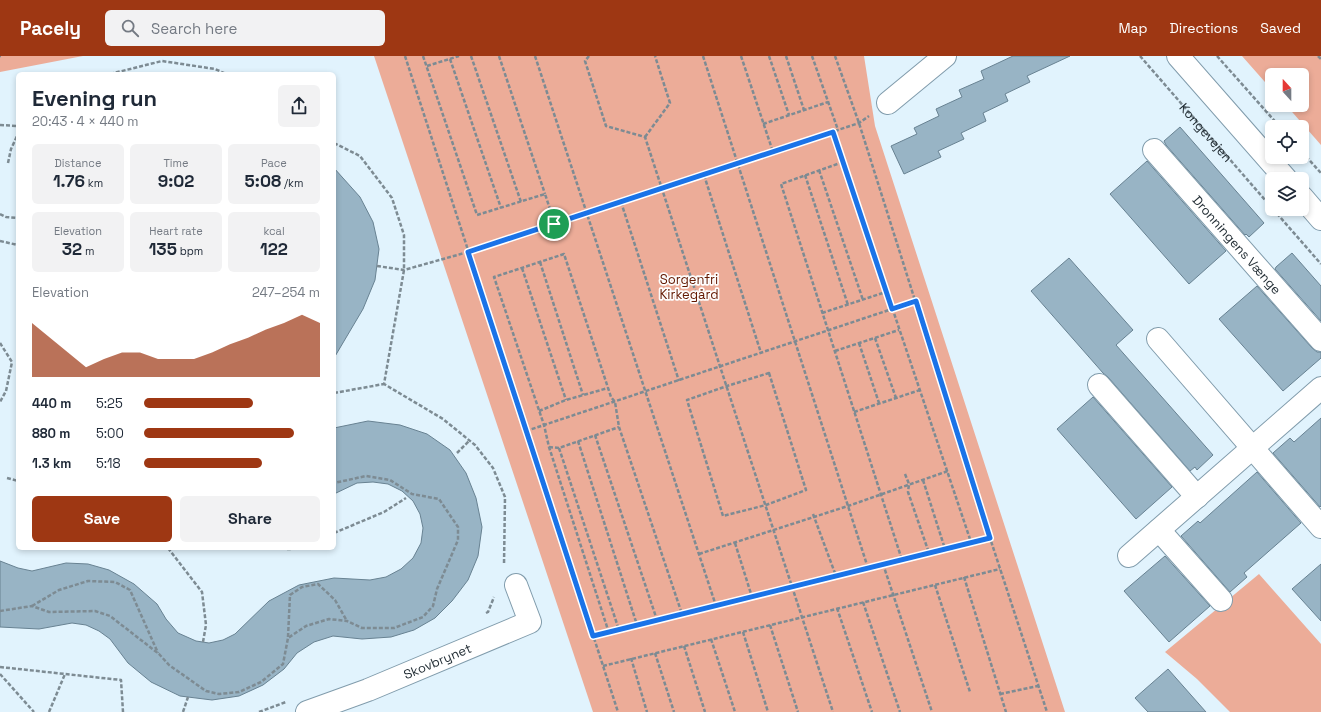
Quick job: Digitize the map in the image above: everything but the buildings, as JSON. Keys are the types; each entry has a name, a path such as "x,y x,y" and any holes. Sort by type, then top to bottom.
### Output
{"street":[{"path":"888,103 945,56"},
{"path":"1178,56 1280,172"},
{"name":"Dronningens Vænge","path":"1154,150 1321,340"},
{"path":"1309,205 1321,219"},
{"path":"1158,339 1321,527"},
{"path":"1099,385 1197,497"},
{"path":"1129,556 1321,388"},
{"path":"1159,530 1221,600"},
{"name":"Skovbrynet","path":"307,712 368,690 530,622 516,585"}],"path":[{"path":"406,56 468,252 618,712"},
{"path":"423,56 477,216 545,194"},
{"path":"427,66 459,56"},
{"path":"471,56 521,202"},
{"path":"499,56 554,224"},
{"path":"535,56 716,606"},
{"path":"589,56 585,61 606,126 645,137"},
{"path":"645,137 670,103 655,56"},
{"path":"703,56 868,568"},
{"path":"741,56 773,152"},
{"path":"769,56 789,115"},
{"path":"786,56 804,110"},
{"path":"812,56 838,130"},
{"path":"835,56 859,123 990,538 1047,712"},
{"name":"Kongevejen","path":"1140,56 1265,201"},
{"path":"1217,56 1274,120"},
{"path":"1318,56 1321,59"},
{"path":"450,59 501,208"},
{"path":"118,72 162,61 218,72"},
{"path":"763,124 828,102"},
{"path":"377,266 404,270 468,252 859,123"},
{"path":"0,125 16,126"},
{"path":"833,132 971,542"},
{"path":"645,137 833,712"},
{"path":"8,163 11,149 16,138"},
{"path":"336,144 360,156 392,198 404,234 404,270 384,384"},
{"path":"1309,160 1321,173"},
{"path":"843,162 781,184 902,560"},
{"path":"819,170 863,300"},
{"path":"704,175 761,353"},
{"path":"805,175 848,305"},
{"path":"621,202 679,380"},
{"path":"0,214 6,217 16,218"},
{"name":"Kongevejen","path":"1278,216 1321,264"},
{"path":"0,241 16,245"},
{"path":"609,633 549,447 544,425 494,277 564,254 611,397 615,402 619,427 682,614"},
{"path":"540,262 583,395"},
{"path":"522,268 566,400"},
{"path":"822,313 886,292"},
{"path":"526,431 916,301"},
{"path":"834,352 899,330"},
{"path":"875,338 896,398"},
{"path":"0,343 12,362 6,391 0,402"},
{"path":"859,344 879,403"},
{"path":"769,373 806,490 766,505 723,516 687,400 727,386 769,373"},
{"path":"336,393 384,384 443,419 475,445 493,468 505,497 504,566"},
{"path":"539,411 566,400 608,388"},
{"path":"854,412 920,390"},
{"path":"549,447 559,448 619,427"},
{"path":"595,435 657,620"},
{"path":"457,453 469,440"},
{"path":"578,441 637,625"},
{"path":"559,448 619,630"},
{"path":"699,554 774,531 948,471"},
{"path":"905,474 909,484 908,492 929,553"},
{"path":"288,638 306,626 329,619 347,621 362,628 394,628 423,617 433,606 437,589 458,540 458,527 439,499 412,494 390,480 366,476 336,483"},
{"path":"7,478 16,480"},
{"path":"922,480 945,549"},
{"path":"336,532 384,512 406,498"},
{"path":"813,514 836,576"},
{"path":"593,636 990,538"},
{"path":"735,543 752,597"},
{"path":"170,550 202,592 206,625 204,642"},
{"path":"883,564 932,712"},
{"path":"602,666 1000,569"},
{"path":"964,578 1006,712"},
{"path":"0,610 32,606 59,590 88,581 115,582 130,590 159,654"},
{"path":"32,606 49,612 95,611 110,616 159,654 170,666 206,691 219,694 239,692 261,682 283,664 288,638 290,595 302,587 318,584 335,600 347,621"},
{"path":"935,585 970,692"},
{"path":"863,602 900,712"},
{"path":"837,608 872,712"},
{"path":"770,625 798,712"},
{"path":"743,632 768,712"},
{"path":"711,639 735,712"},
{"path":"684,646 705,712"},
{"path":"654,653 674,712"},
{"path":"631,658 647,712"},
{"path":"0,667 121,680 123,712"},
{"path":"0,674 34,712"},
{"path":"48,712 65,674"},
{"path":"1000,694 1038,686"},
{"path":"183,712 188,697"}],"green space":[{"path":"0,56 83,56 0,72"},
{"name":"Sorgenfri Kirkegård","path":"374,56 864,56 875,126 1065,712 593,712"},
{"path":"1242,56 1321,56 1321,145 1309,131 1309,120 1299,120 1292,112 1309,112 1309,68 1265,68 1265,82"},
{"path":"1259,574 1321,644 1321,712 1230,712 1197,679 1165,652"}],"route":[{"path":"833,132 892,309 916,301 990,538 593,636 468,252 554,224 833,132"}]}
